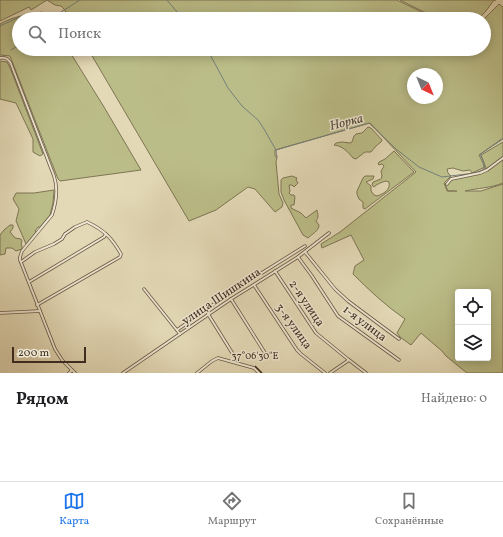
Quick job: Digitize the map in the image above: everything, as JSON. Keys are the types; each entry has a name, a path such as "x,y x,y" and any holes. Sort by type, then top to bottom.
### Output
{"street":[{"path":"0,58 8,59 11,64 56,180 53,210 49,218 22,251 20,257 21,262 55,349 62,360 75,373"},
{"path":"447,184 451,179 480,173 487,170 503,158"},
{"path":"21,262 35,252 54,244 62,239 65,234 85,222 89,222 96,226 112,239 121,254 120,257 37,305"},
{"name":"улица Шишкина","path":"123,373 208,314 298,257 329,233"},
{"path":"29,282 104,237 106,234"},
{"path":"177,330 233,291 305,246"},
{"path":"305,252 335,289 348,301 399,339"},
{"name":"1-я улица","path":"298,257 338,316 399,360"},
{"name":"2-я улица","path":"275,271 313,330 348,360 366,373"},
{"name":"3-я улица","path":"254,284 297,350 325,373"},
{"path":"144,289 180,334"},
{"path":"231,299 265,353"},
{"path":"0,313 40,311"},
{"path":"208,314 236,359"},
{"path":"197,373 218,358 254,368 258,373"},
{"path":"330,373 348,360"},
{"path":"69,373 72,370"}],"green space":[{"path":"0,0 47,0 31,10 29,7 19,12 12,12 12,15 0,21"},
{"path":"47,0 397,0 422,12 66,12 61,6 55,5"},
{"path":"400,0 494,0 485,12 424,12"},
{"path":"499,4 503,7 503,138 479,155 485,167 472,173 470,170 463,171 453,168 447,169 451,176 444,183 447,191 445,184 451,178 479,172 486,168 481,155 503,142 503,183 465,191 481,191 503,184 503,373 467,373 421,333 411,345 397,333 405,319 378,298 353,274 355,266 364,260 351,235 322,248 321,244 340,232 416,172 370,123 275,150 275,156 277,157 276,162 279,194 283,203 282,207 275,212 255,189 248,187 216,210 189,221 92,56 491,56 491,12"},
{"path":"12,18 12,56 72,56 141,170 60,181 58,179 10,56 0,55 0,24"},
{"path":"0,61 7,62 11,70 43,154 40,156 33,152 33,139 16,103 0,99"},
{"path":"368,127 371,128 382,140 371,152 365,152 356,159 343,148 334,145 342,142 352,142 356,134 362,133"},
{"path":"394,151 414,172 365,209 363,208 363,202 359,199 357,191 363,178 365,176 374,176 373,179 366,182 371,186 371,191 374,195 377,196 386,191 389,187 389,182 383,182 374,187 372,185 373,182 381,179 382,176 381,171 384,166 382,164 379,165 379,162"},
{"path":"292,176 297,178 296,180 298,183 294,187 289,185 289,193 295,197 294,205 291,205 291,208 301,213 306,218 317,210 318,217 316,221 319,227 317,231 308,238 303,235 281,192 281,180"},
{"path":"54,190 50,215 40,227 38,227 35,231 36,232 26,244 16,221 19,209 13,199 16,193 34,193"},
{"path":"10,225 13,225 13,228 10,232 15,238 21,239 22,241 22,249 16,251 12,248 6,248 5,254 0,255 0,235"}],"waterway":[{"name":"Норка","path":"61,12 80,0"},
{"name":"Норка","path":"167,0 177,12"},
{"path":"0,26 12,20"},
{"name":"Норка","path":"211,56 228,88 242,106 258,120 276,150 369,123 396,149 419,167 442,177 475,173 483,170 483,160 480,155 503,139"},
{"name":"Норка","path":"276,150 277,157"}]}
